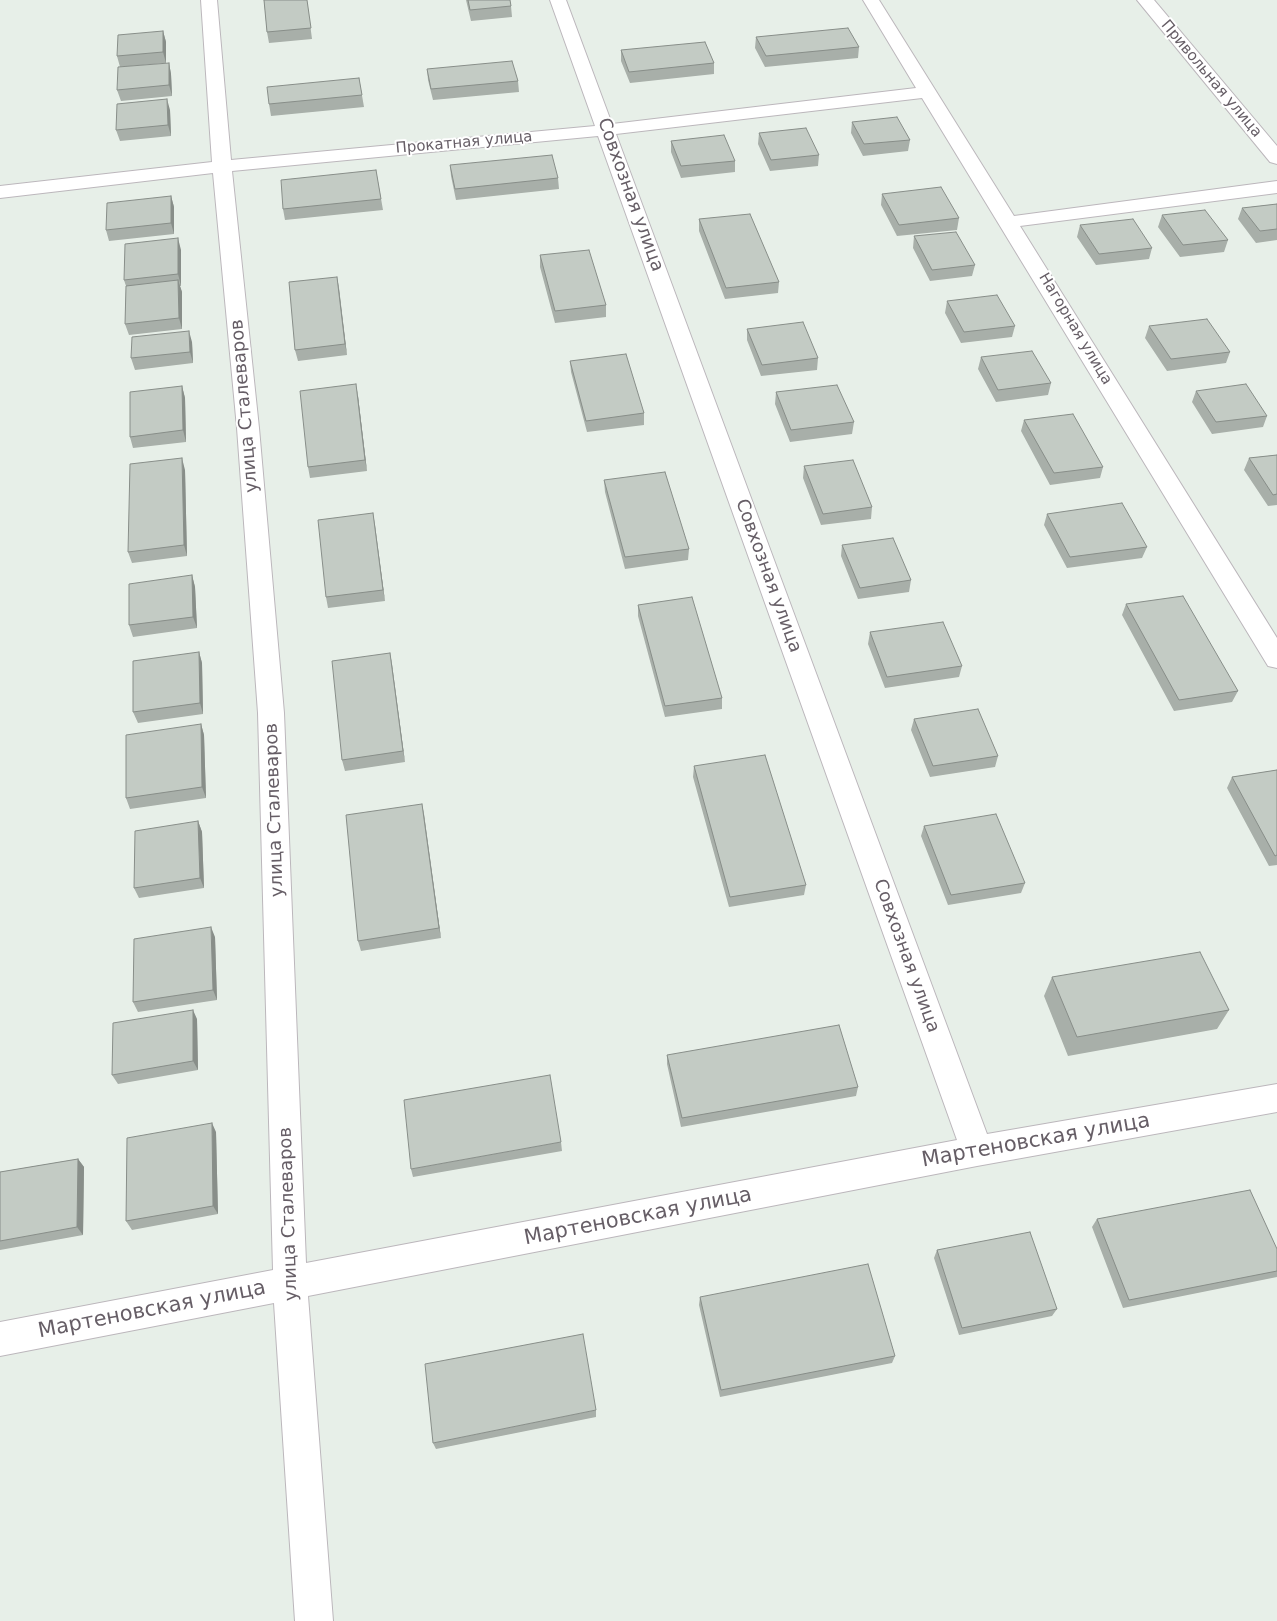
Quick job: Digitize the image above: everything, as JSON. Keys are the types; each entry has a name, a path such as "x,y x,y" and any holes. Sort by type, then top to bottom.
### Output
{"street":[{"name":"улица Сталеваров","path":"209,0 222,166 248,428 271,713 290,1284 314,1621"},
{"name":"Совхозная улица","path":"558,0 977,1151"},
{"name":"Нагорная улица","path":"872,0 1277,658"},
{"name":"Привольная улица","path":"1145,0 1277,158"},
{"name":"Прокатная улица","path":"0,192 222,166 606,130 928,92"},
{"path":"1010,222 1277,187"},
{"name":"Мартеновская улица","path":"0,1338 977,1151 1277,1098"}],"building":[{"path":"264,0 307,0 311,28 267,32"},
{"path":"468,0 510,0 511,6 470,10"},
{"path":"848,28 859,47 766,56 756,37"},
{"path":"163,31 163,52 117,56 118,35"},
{"path":"705,42 714,63 629,72 621,50"},
{"path":"512,61 518,81 431,89 427,69"},
{"path":"169,63 169,85 117,90 118,67"},
{"path":"359,78 362,95 269,104 267,87"},
{"path":"167,99 168,125 116,130 117,104"},
{"path":"897,117 910,140 864,144 852,122"},
{"path":"806,128 819,155 771,160 759,133"},
{"path":"724,135 735,161 681,166 671,141"},
{"path":"552,155 558,178 455,189 450,165"},
{"path":"376,170 381,199 283,209 281,180"},
{"path":"941,187 959,218 899,225 882,194"},
{"path":"171,196 171,223 106,230 107,203"},
{"path":"1277,204 1277,229 1260,231 1242,208"},
{"path":"1205,210 1228,240 1183,245 1162,215"},
{"path":"750,214 779,282 726,288 699,219"},
{"path":"1133,219 1152,248 1099,254 1080,225"},
{"path":"956,232 975,265 932,270 914,236"},
{"path":"178,238 178,274 124,280 125,244"},
{"path":"589,250 606,305 555,311 540,255"},
{"path":"337,277 345,344 295,350 289,282"},
{"path":"178,280 179,318 125,324 126,286"},
{"path":"997,295 1015,326 964,332 947,301"},
{"path":"1207,319 1230,352 1171,359 1149,326"},
{"path":"803,322 818,358 762,365 747,329"},
{"path":"189,331 190,352 131,358 132,337"},
{"path":"1032,351 1051,383 998,390 981,357"},
{"path":"626,354 644,413 586,421 570,361"},
{"path":"356,384 365,460 308,467 300,391"},
{"path":"1246,384 1267,416 1216,422 1196,391"},
{"path":"837,385 854,422 791,430 776,392"},
{"path":"182,386 183,430 130,437 130,392"},
{"path":"1073,414 1103,467 1054,473 1024,420"},
{"path":"1277,455 1277,494 1273,495 1249,458"},
{"path":"182,458 184,545 128,552 130,464"},
{"path":"853,460 872,507 823,514 804,466"},
{"path":"665,472 689,549 625,557 604,480"},
{"path":"1122,503 1147,547 1070,557 1047,514"},
{"path":"373,513 383,590 326,597 318,520"},
{"path":"893,538 911,580 860,588 842,545"},
{"path":"192,575 193,617 129,625 129,584"},
{"path":"1183,596 1238,691 1179,700 1126,604"},
{"path":"692,597 722,698 665,706 638,605"},
{"path":"943,622 962,666 887,677 870,632"},
{"path":"199,652 200,703 133,712 133,661"},
{"path":"390,653 403,751 342,760 332,661"},
{"path":"978,709 998,756 933,766 914,719"},
{"path":"201,724 202,787 126,798 126,735"},
{"path":"765,755 806,885 730,897 694,766"},
{"path":"1277,770 1277,855 1275,856 1232,777"},
{"path":"422,804 439,928 358,941 346,815"},
{"path":"996,814 1025,883 951,895 924,826"},
{"path":"198,821 200,878 134,888 135,831"},
{"path":"211,927 213,990 133,1002 134,939"},
{"path":"1200,952 1229,1010 1077,1037 1052,977"},
{"path":"193,1010 193,1061 112,1075 113,1023"},
{"path":"839,1025 858,1087 682,1118 667,1055"},
{"path":"550,1075 561,1142 411,1169 404,1100"},
{"path":"212,1123 213,1206 126,1221 127,1138"},
{"path":"78,1159 77,1227 0,1241 0,1172"},
{"path":"1250,1190 1277,1249 1277,1271 1129,1300 1097,1219"},
{"path":"1030,1232 1057,1309 962,1328 937,1250"},
{"path":"868,1264 895,1356 721,1390 700,1297"},
{"path":"583,1334 596,1410 433,1443 425,1364"}]}
